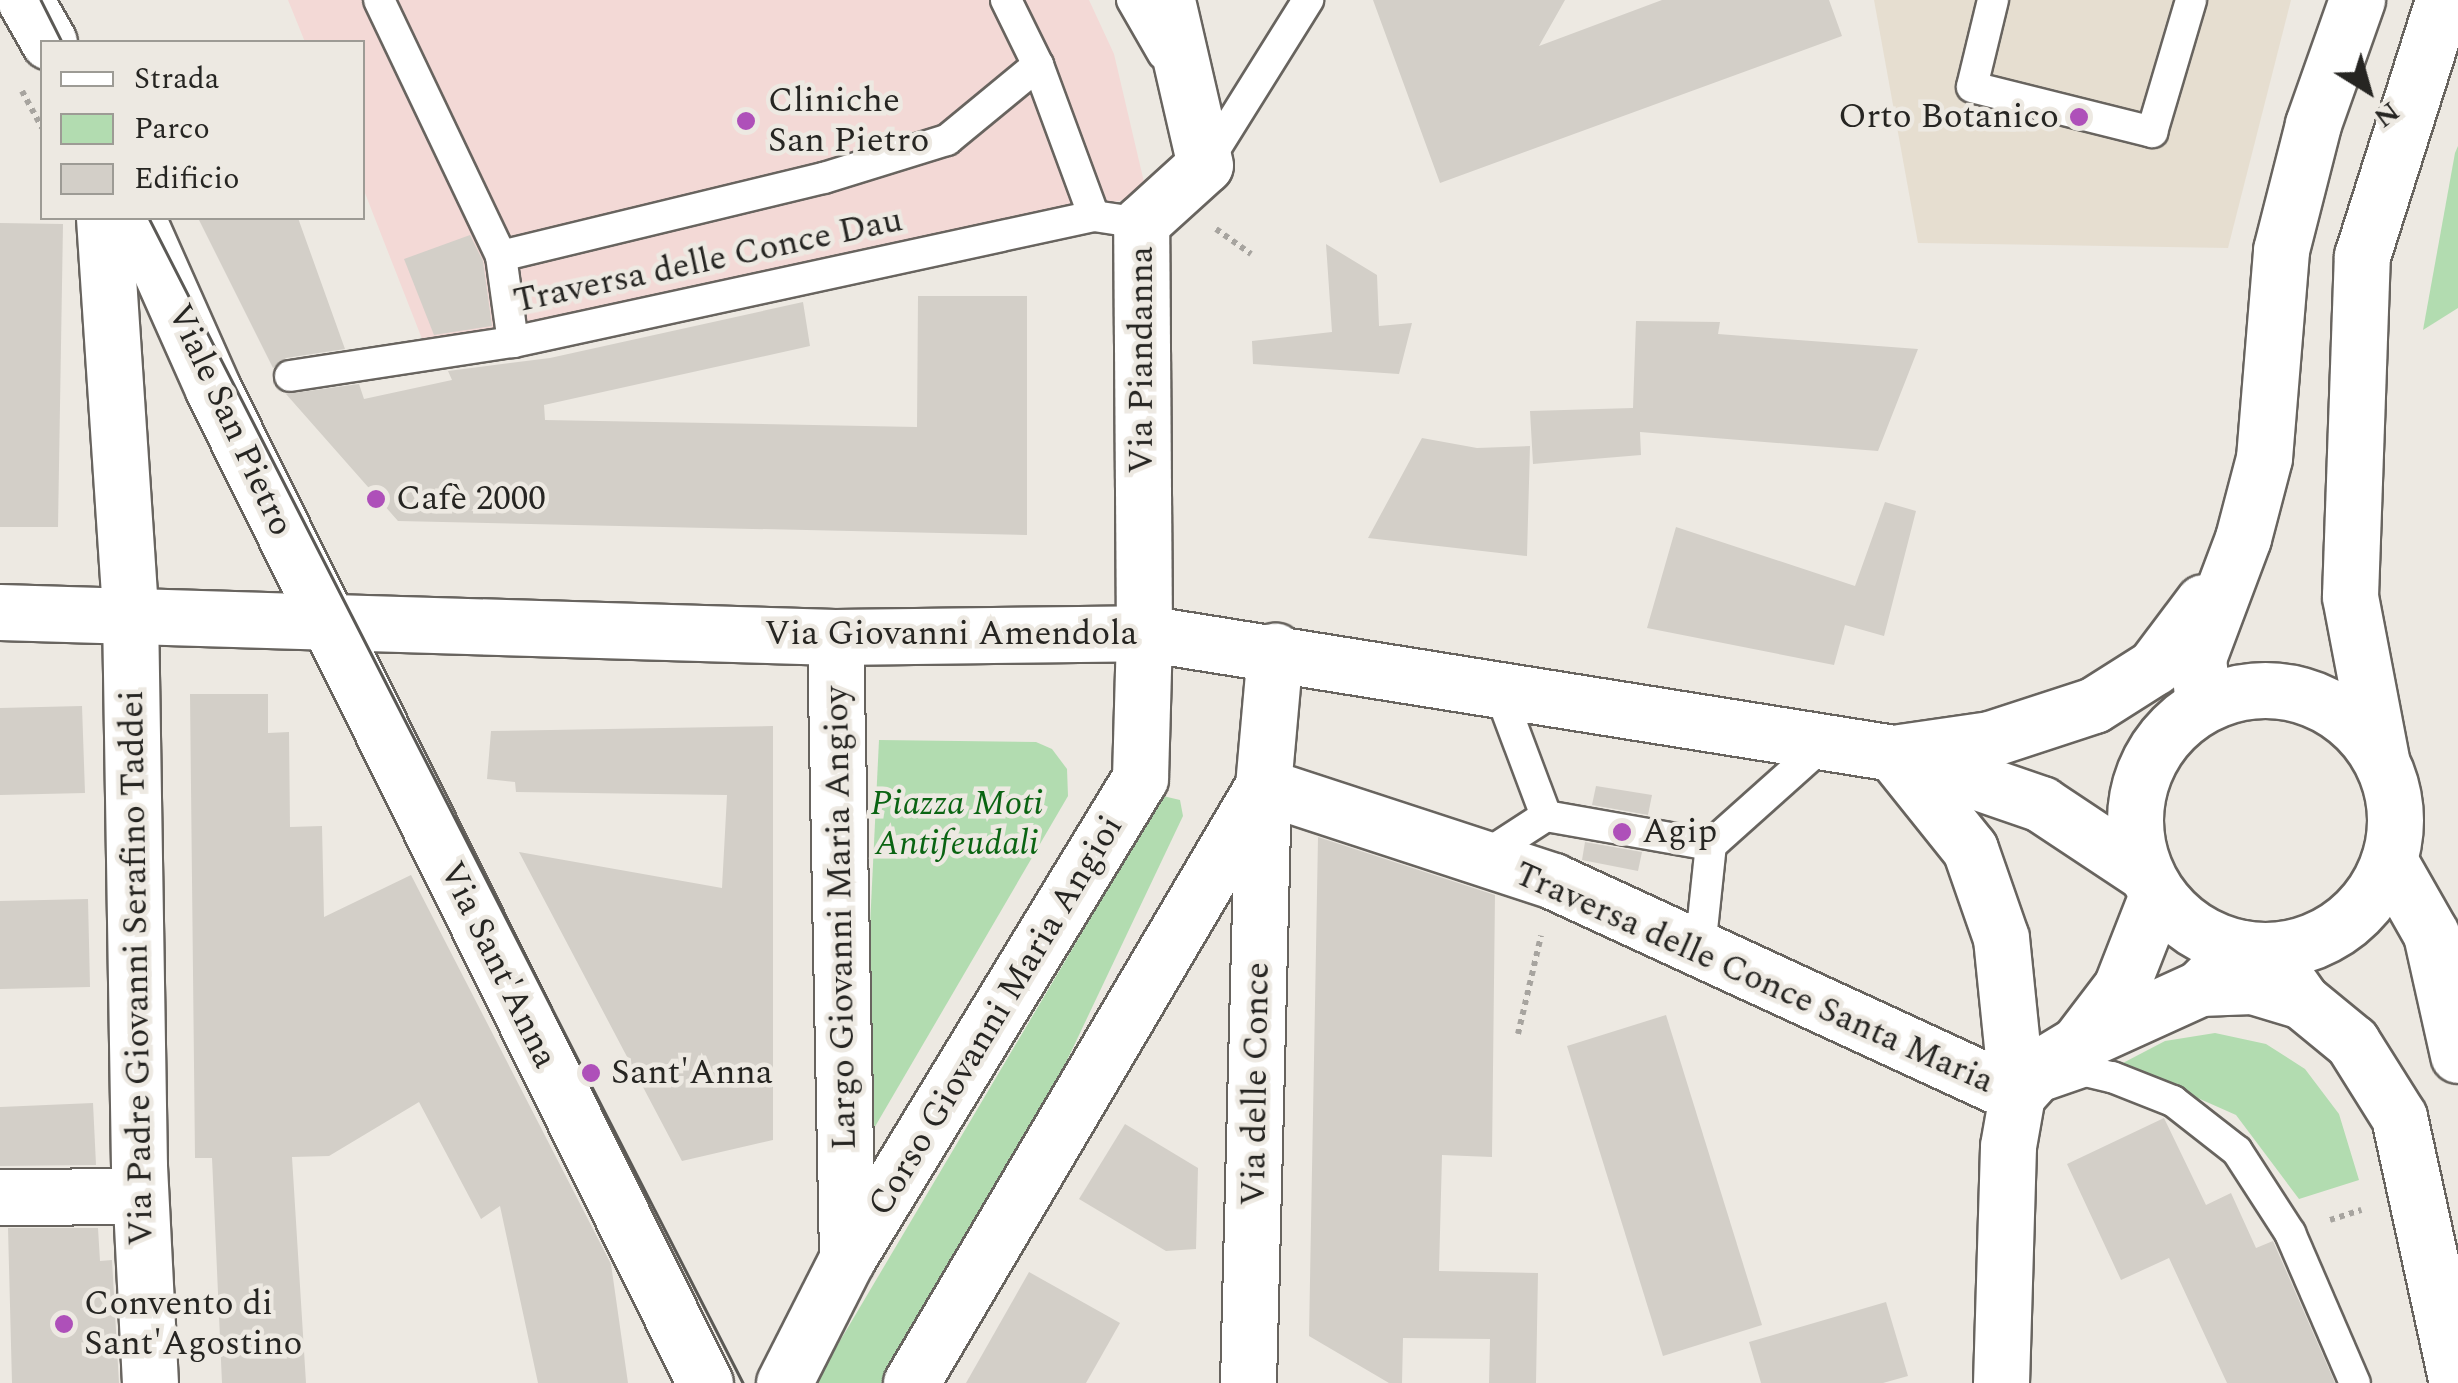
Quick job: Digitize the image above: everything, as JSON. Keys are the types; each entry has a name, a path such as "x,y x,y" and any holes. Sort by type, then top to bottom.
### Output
{"street":[{"path":"24,0 48,40"},
{"path":"1167,0 1204,165"},
{"path":"2094,706 2154,668 2226,571 2243,538 2264,458 2281,250 2313,124 2357,0"},
{"path":"2382,759 2358,726 2323,702 2284,689 2242,691 2194,710 2154,749 2138,789 2134,831 2151,884 2193,930 2253,949 2307,944 2342,925 2371,896 2389,860 2396,809 2382,759 2350,596 2362,256 2443,0"},
{"name":"Via Piandanna","path":"1144,632 1118,220 1204,165"},
{"name":"Viale San Pietro","path":"104,220 130,612"},
{"name":"Viale San Pietro","path":"138,220 326,620"},
{"path":"2194,710 2198,658 2226,571"},
{"name":"Via Giovanni Amendola","path":"0,612 130,612 835,637 1144,632 1894,753 2041,804 2151,884"},
{"name":"Via Padre Giovanni Serafino Taddei","path":"130,612 140,1196 150,1383"},
{"name":"Via Sant'Anna","path":"326,620 706,1383"},
{"name":"Corso Giovanni Maria Angioi","path":"784,1383 848,1259 1140,778 1144,632"},
{"name":"Largo Giovanni Maria Angioy","path":"835,637 848,1259"},
{"path":"911,1383 1263,786 1275,651"},
{"name":"Via Giovanni Amendola","path":"1894,753 1990,740 2094,706 2194,710"},
{"path":"1894,753 1970,850 2001,938 2017,1096 2008,1146 2001,1383"},
{"name":"Traversa delle Conce Santa Maria","path":"1263,786 1554,882 2017,1096"},
{"name":"Via delle Conce","path":"1248,1383 1263,786"},
{"path":"2389,860 2431,934 2458,1055"},
{"path":"2079,1043 2121,987 2151,884"},
{"path":"2017,1096 2046,1063 2079,1043 2200,988 2253,949"},
{"path":"2253,949 2302,1001 2352,1042 2399,1117 2456,1383"},
{"path":"2200,988 2252,986 2302,1001"},
{"path":"0,1197 140,1196"},
{"name":"Via Sant'Anna","path":"670,1310 676,1383"}],"lane":[{"path":"380,0 500,256 513,342"},
{"path":"1006,0 1118,220"},
{"path":"1132,0 1190,100"},
{"path":"1204,165 1308,0"},
{"path":"1993,0 1972,87 2152,132 2192,0"},
{"path":"500,256 824,178 947,140 1038,65"},
{"name":"Traversa delle Conce Dau","path":"290,376 513,342 1118,220"},
{"path":"1498,688 1546,816"},
{"path":"1700,949 1711,845 1826,742"},
{"path":"1481,858 1546,816 1711,845"},
{"path":"2017,1096 2085,1071 2104,1075 2174,1101 2238,1151 2290,1232 2355,1383"}],"path":[{"path":"1207,222 1251,254"},
{"path":"1518,1034 1554,882"}],"shaded area":[{"name":"Cliniche San Pietro","path":"288,0 1089,0 1114,54 1147,195 426,349 365,193 365,40 304,40"},
{"name":"Orto Botanico","path":"1874,0 2291,0 2228,248 1918,243"}],"green space":[{"path":"2458,146 2458,308 2423,330 2455,153"},
{"name":"Piazza Moti Antifeudali","path":"879,740 1036,742 1052,749 1067,769 1068,796 859,1154"},
{"path":"1163,796 1180,800 1183,816 1051,1094 881,1383 815,1383"},
{"path":"2215,1033 2266,1044 2305,1069 2339,1114 2359,1180 2299,1199 2236,1115 2121,1064 2165,1041"}],"building":[{"path":"1373,0 1565,0 1539,46 1662,0 1829,0 1842,36 1440,183"},
{"path":"199,220 299,220 345,349 286,358 273,368"},
{"path":"0,223 63,224 58,527 0,527"},
{"path":"470,235 483,261 492,326 434,335 404,259"},
{"path":"1326,244 1377,275 1379,326 1412,323 1399,374 1253,364 1252,341 1332,332"},
{"path":"918,296 1027,296 1027,535 398,521 286,394 359,384 364,399 452,380 448,371 550,358 803,302 810,346 544,405 545,420 917,427"},
{"path":"1636,321 1720,322 1718,334 1918,349 1878,451 1640,432 1641,455 1533,464 1530,411 1633,408"},
{"path":"1422,438 1477,448 1530,446 1527,556 1368,538"},
{"path":"1885,502 1916,511 1884,636 1845,625 1834,665 1647,628 1676,527 1855,586"},
{"path":"190,694 268,694 268,733 289,732 290,827 322,826 324,917 411,875 611,1264 628,1383 538,1383 500,1206 481,1219 419,1102 329,1156 292,1157 306,1383 222,1383 212,1158 195,1158"},
{"path":"82,706 85,793 0,795 0,708"},
{"path":"773,726 773,1140 682,1161 519,852 722,888 727,795 516,792 515,782 487,779 491,731"},
{"path":"1596,786 1652,795 1648,815 1592,805"},
{"path":"1318,837 1495,895 1492,1157 1442,1155 1439,1271 1538,1273 1536,1383 1489,1383 1490,1339 1403,1338 1402,1383 1389,1383 1309,1336"},
{"path":"1585,842 1642,852 1638,871 1582,860"},
{"path":"88,899 90,987 0,989 0,901"},
{"path":"1666,1015 1762,1325 1663,1356 1567,1046"},
{"path":"93,1103 96,1165 0,1166 0,1107"},
{"path":"2164,1118 2206,1205 2231,1193 2256,1248 2273,1241 2335,1383 2227,1383 2169,1258 2121,1280 2067,1164"},
{"path":"1125,1124 1198,1168 1196,1249 1166,1251 1079,1199"},
{"name":"Convento di Sant'Agostino","path":"8,1228 98,1228 100,1261 112,1260 119,1383 12,1383"},
{"path":"1029,1272 1120,1323 1086,1383 966,1383"},
{"path":"1886,1302 1908,1376 1883,1383 1761,1383 1749,1342"}],"tram line":[{"path":"41,0 61,40"},
{"path":"150,220 743,1383"}],"place":[{"name":"Orto Botanico","path":"2079,117"},
{"name":"Cliniche San Pietro","path":"746,121"},
{"name":"Cafè 2000","path":"376,499"},
{"name":"Agip","path":"1622,832"},
{"name":"Sant'Anna","path":"591,1073"},
{"name":"Convento di Sant'Agostino","path":"64,1324"}]}
